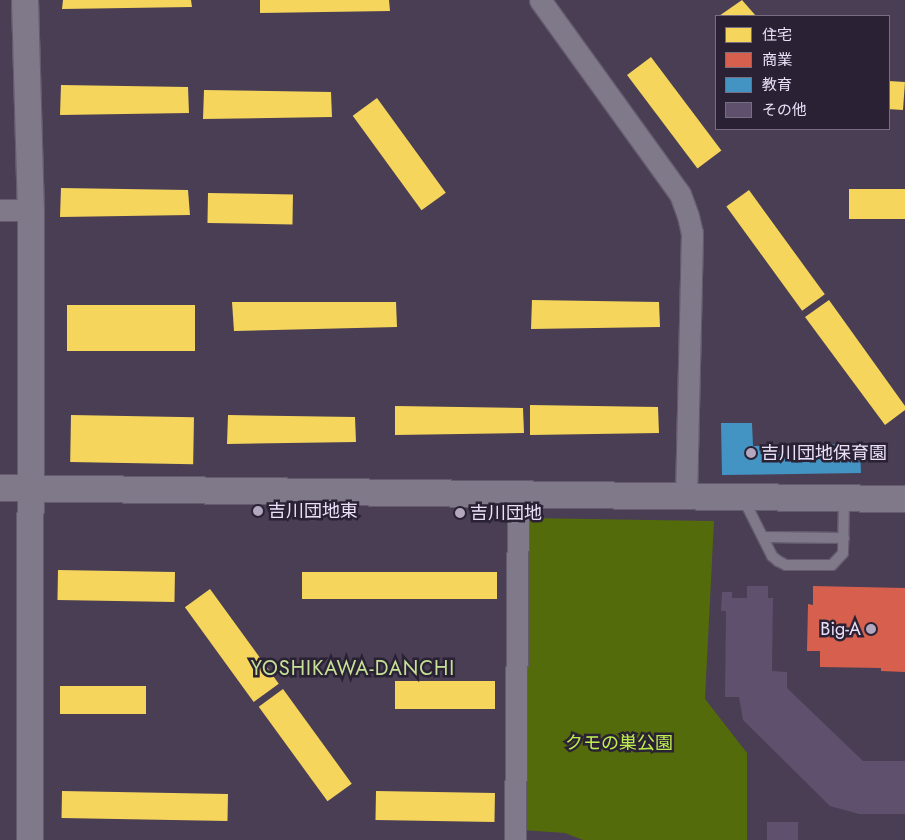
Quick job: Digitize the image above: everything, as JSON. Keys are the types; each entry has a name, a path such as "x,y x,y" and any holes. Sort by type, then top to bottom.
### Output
{"street":[{"path":"25,0 31,210 30,840"},
{"path":"540,0 680,194 688,216 692,233 686,497"},
{"path":"0,210 31,210"},
{"path":"0,488 518,496 905,499"},
{"path":"515,840 518,496"}],"lane":[{"path":"743,498 772,556 786,565 832,565 843,553 844,499"},
{"path":"763,537 844,538"}],"green space":[{"name":"クモの巣公園","path":"524,518 714,521 705,699 747,753 747,840 583,840 565,833 522,830"}],"building: 住宅":[{"path":"63,0 191,0 192,7 62,9"},
{"path":"260,0 389,0 390,11 260,13"},
{"path":"742,0 755,15 720,15"},
{"path":"651,57 721,150 697,168 627,75"},
{"path":"890,81 905,82 903,110 890,109"},
{"path":"61,85 188,87 189,113 60,115"},
{"path":"204,90 331,92 332,117 203,119"},
{"path":"377,98 446,193 422,210 353,116"},
{"path":"61,188 188,190 190,215 60,217"},
{"path":"849,189 905,189 905,219 849,219"},
{"path":"749,190 825,294 802,311 726,206"},
{"path":"208,193 293,194 292,224 207,223"},
{"path":"532,300 659,302 660,327 531,329"},
{"path":"829,300 905,406 905,410 885,425 805,317"},
{"path":"232,302 396,302 397,327 234,331"},
{"path":"67,305 195,305 195,351 67,351"},
{"path":"530,405 658,407 659,433 530,435"},
{"path":"395,406 523,408 524,433 395,435"},
{"path":"71,415 194,417 193,464 70,462"},
{"path":"228,415 355,417 356,442 227,444"},
{"path":"58,570 175,572 174,602 57,600"},
{"path":"302,572 497,572 497,599 302,599"},
{"path":"210,589 279,684 254,702 185,607"},
{"path":"395,681 495,681 495,709 395,709"},
{"path":"60,686 146,686 146,714 60,714"},
{"path":"283,689 352,784 328,801 259,707"},
{"path":"62,791 228,794 228,821 62,818"},
{"path":"376,791 495,793 494,822 375,820"}],"building: 商業":[{"path":"813,586 905,588 905,672 881,671 881,668 820,667 820,651 807,651 808,604 813,605"}],"building: 教育":[{"path":"721,423 752,423 753,446 860,444 861,473 722,475"}],"building: その他":[{"path":"747,586 768,586 768,598 773,598 772,671 787,672 787,688 863,761 905,761 905,814 859,814 830,806 743,720 739,697 725,697 726,611 721,611 722,592 732,592 732,598 747,598"},
{"path":"767,822 798,822 798,840 767,840"}],"place":[{"name":"吉川団地保育園","path":"751,453"},
{"name":"吉川団地東","path":"258,511"},
{"name":"吉川団地","path":"460,513"},
{"name":"Big-A","path":"871,629"}],"district":[{"name":"YOSHIKAWA-DANCHI","path":"353,668"}]}
